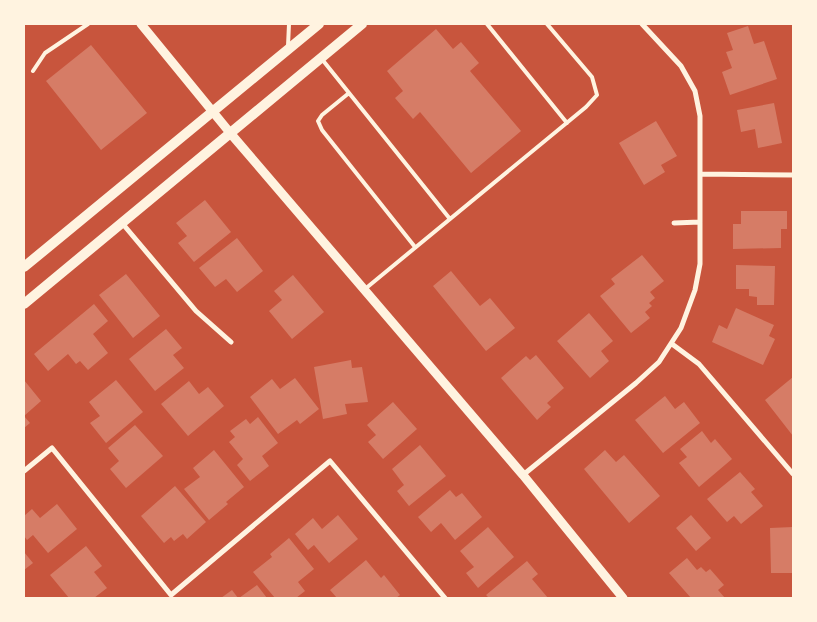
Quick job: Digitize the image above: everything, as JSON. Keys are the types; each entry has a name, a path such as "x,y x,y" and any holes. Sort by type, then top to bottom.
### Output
{"main road":[{"path":"24,267 318,24"},
{"path":"24,304 362,24"}],"street":[{"path":"140,24 231,134 523,475 624,598"},
{"path":"523,475 659,362 672,344 689,310 695,290 700,264 700,116 695,92 681,66 647,27 642,24"},
{"path":"701,174 793,175"},
{"path":"674,223 700,222"},
{"path":"122,223 196,311 231,342"},
{"path":"672,344 699,364 793,474"},
{"path":"24,471 52,448 171,594 330,461 445,598"}],"lane":[{"path":"33,71 45,53 88,24"},
{"path":"288,49 289,24"},
{"path":"487,24 567,123"},
{"path":"365,289 567,123 597,95 592,77 547,24"},
{"path":"321,58 450,219"},
{"path":"350,93 322,115 318,121 322,130 415,246"}],"building":[{"path":"748,26 754,44 764,41 777,79 730,95 722,72 732,68 726,52 733,50 727,33"},
{"path":"436,29 453,49 461,42 479,63 470,71 521,131 471,173 420,112 413,119 395,98 403,91 387,71"},
{"path":"91,45 147,113 101,150 46,81"},
{"path":"774,103 782,143 758,148 755,129 741,132 737,110"},
{"path":"656,121 677,156 661,165 665,172 644,185 619,143"},
{"path":"205,200 231,232 194,262 178,243 187,236 176,223"},
{"path":"741,211 787,211 787,229 781,229 781,248 733,249 733,224 741,224"},
{"path":"237,238 263,271 237,292 226,279 215,287 199,268"},
{"path":"642,255 664,281 650,292 655,298 649,303 652,306 645,312 650,318 631,333 600,296 615,284 611,279"},
{"path":"736,265 775,266 774,305 757,305 757,297 749,296 749,289 736,289"},
{"path":"451,271 480,306 490,298 515,328 486,351 433,286"},
{"path":"126,274 160,316 133,338 99,295"},
{"path":"293,275 324,312 292,339 269,311 282,300 274,291"},
{"path":"94,304 108,321 93,334 108,353 88,370 80,361 76,364 68,354 48,371 34,354"},
{"path":"736,308 774,325 769,336 775,339 763,365 712,342 719,325 727,329"},
{"path":"589,313 613,341 601,351 609,361 590,378 557,341"},
{"path":"166,329 182,348 173,355 184,368 155,391 129,359"},
{"path":"536,355 564,388 547,403 551,407 537,420 501,378 526,356 530,360"},
{"path":"351,360 352,368 362,367 368,402 345,404 347,414 323,419 314,367"},
{"path":"793,377 793,436 765,400"},
{"path":"295,378 319,409 300,424 297,420 278,434 250,397 272,379 280,389"},
{"path":"24,380 41,401 24,416"},
{"path":"116,380 143,412 106,443 90,423 100,416 89,402"},
{"path":"189,381 199,394 208,387 224,406 188,436 161,404"},
{"path":"665,396 675,409 684,402 700,423 663,453 635,420"},
{"path":"393,402 417,429 383,459 368,442 376,435 367,425"},
{"path":"24,416 30,423 24,428"},
{"path":"258,417 278,443 262,456 269,466 250,481 237,465 243,459 229,442 235,437 230,431 246,419 250,424"},
{"path":"135,425 163,456 126,488 110,469 119,461 108,448"},
{"path":"702,431 711,443 715,439 732,459 699,487 679,463 687,457 680,449"},
{"path":"420,445 446,476 409,506 397,491 404,485 392,469"},
{"path":"214,450 244,487 209,520 184,489 200,477 193,468"},
{"path":"605,450 616,462 624,455 660,496 629,523 584,469"},
{"path":"740,472 755,489 751,492 763,506 741,524 734,516 727,522 707,499"},
{"path":"175,486 206,522 187,539 183,534 174,541 171,537 164,543 141,516"},
{"path":"450,490 456,497 462,493 482,517 455,540 441,523 431,532 418,517"},
{"path":"57,504 77,529 48,553 33,535 27,540 24,536 24,516 32,509 40,518"},
{"path":"338,515 358,539 329,563 314,545 308,550 295,534 313,518 322,529"},
{"path":"691,515 711,538 696,551 676,528"},
{"path":"488,527 514,557 478,588 466,573 474,567 460,551"},
{"path":"793,527 793,573 771,573 770,528"},
{"path":"289,538 314,569 298,582 305,591 296,598 275,598 253,572 272,557 270,554"},
{"path":"86,546 102,566 94,572 107,588 94,598 69,598 50,575"},
{"path":"24,552 33,563 24,570"},
{"path":"687,558 697,570 701,567 706,572 710,569 724,585 718,590 725,598 691,598 669,573"},
{"path":"366,560 381,578 384,575 400,595 396,598 337,598 330,590"},
{"path":"527,561 538,574 532,579 548,598 489,598 486,595"},
{"path":"257,585 267,598 239,598"},
{"path":"232,590 238,598 221,598"}]}
